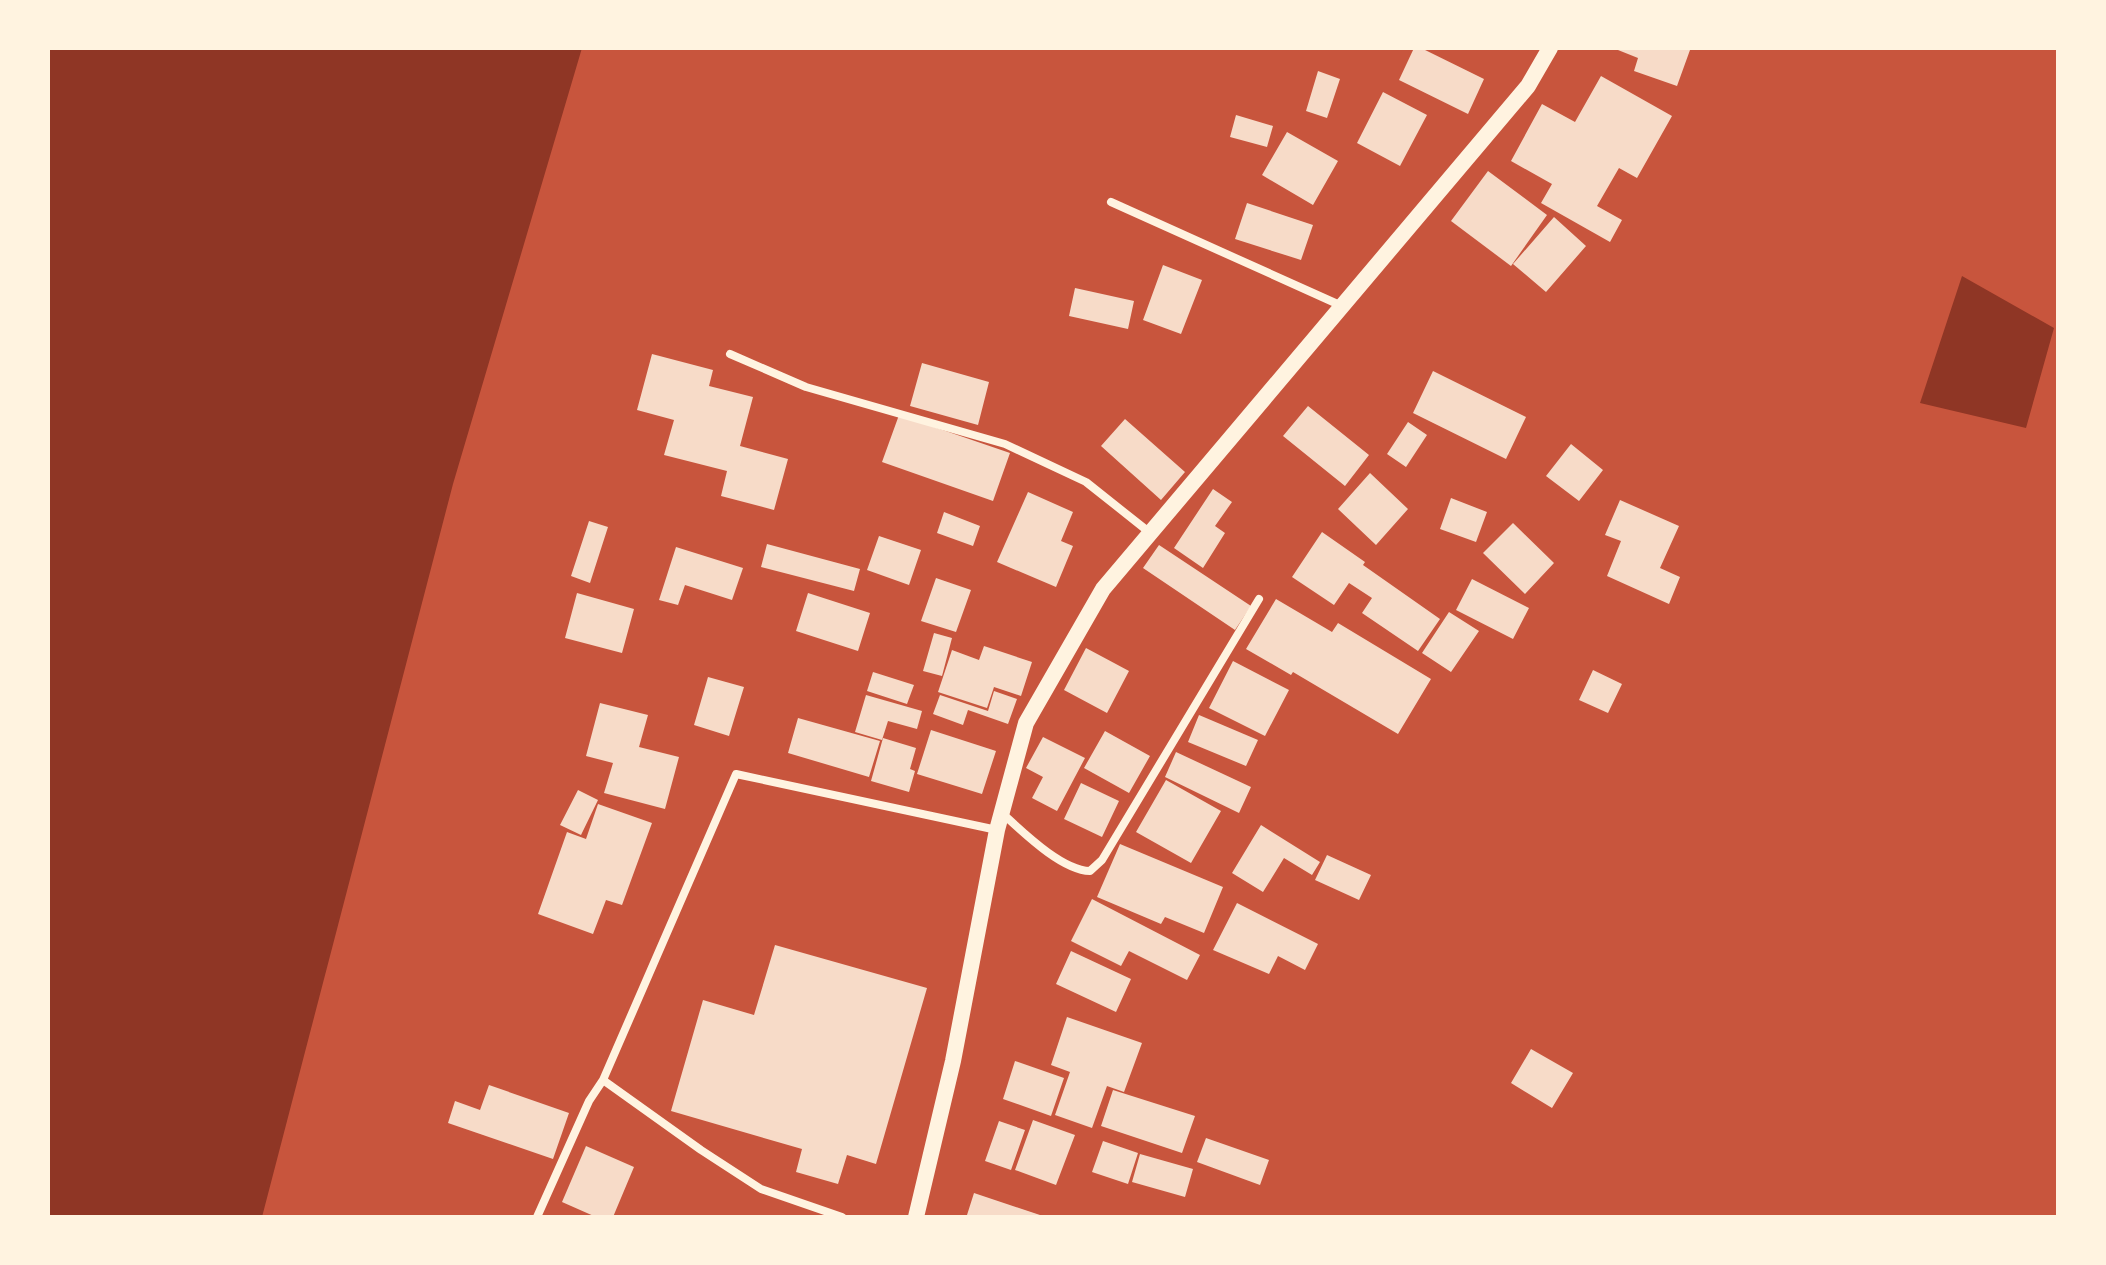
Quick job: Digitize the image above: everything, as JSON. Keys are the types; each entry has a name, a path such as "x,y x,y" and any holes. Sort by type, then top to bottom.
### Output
{"main road":[{"path":"916,1217 953,1061 1001,812 1026,723 1103,589 1528,86 1550,48"}],"street":[{"path":"1111,202 1343,306"},
{"path":"730,354 806,387 1005,444 1086,482 1149,532"},
{"path":"1001,812 1036,843 1079,871 1090,871 1102,860 1259,599"},
{"path":"537,1217 589,1101 603,1080 736,774 997,830"},
{"path":"603,1080 761,1189 842,1217"}],"shaded area":[{"path":"48,48 582,48 453,484 262,1217 48,1217"},
{"path":"1962,276 2054,328 2026,428 1920,403"}],"building":[{"path":"1414,48 1421,48 1484,79 1468,114 1399,80"},
{"path":"1613,48 1690,50 1677,86 1634,71 1638,58"},
{"path":"1318,71 1340,79 1327,118 1306,111"},
{"path":"1601,76 1672,116 1637,178 1619,168 1597,206 1622,220 1610,242 1541,203 1552,184 1511,161 1542,104 1575,122"},
{"path":"1383,92 1427,115 1400,166 1357,143"},
{"path":"1236,115 1273,126 1267,147 1230,137"},
{"path":"1287,132 1338,161 1313,205 1262,175"},
{"path":"1488,171 1547,215 1511,266 1451,221"},
{"path":"1247,203 1313,225 1301,260 1235,239"},
{"path":"1554,217 1586,246 1546,292 1513,264"},
{"path":"1163,265 1202,280 1181,334 1143,320"},
{"path":"1075,288 1134,301 1128,329 1069,316"},
{"path":"652,354 713,370 709,386 753,397 740,446 788,459 774,510 721,496 727,471 664,455 674,420 637,410"},
{"path":"922,363 989,382 978,425 910,406"},
{"path":"1433,371 1526,417 1506,459 1413,413"},
{"path":"1308,406 1369,455 1345,486 1283,436"},
{"path":"899,415 1010,453 993,501 882,462"},
{"path":"1125,419 1185,472 1161,500 1101,446"},
{"path":"1408,422 1427,435 1406,467 1387,454"},
{"path":"1571,444 1603,470 1579,501 1546,476"},
{"path":"1370,473 1408,509 1376,545 1338,509"},
{"path":"1213,489 1232,502 1215,526 1225,533 1203,568 1174,548"},
{"path":"1028,492 1073,512 1061,541 1073,546 1056,587 997,562"},
{"path":"1451,498 1487,512 1476,542 1440,529"},
{"path":"1620,500 1679,526 1660,568 1680,577 1669,604 1607,576 1621,541 1605,535"},
{"path":"944,512 980,526 973,546 937,533"},
{"path":"589,521 608,527 590,583 571,576"},
{"path":"1513,523 1554,563 1525,594 1483,553"},
{"path":"1322,532 1440,619 1418,651 1362,613 1372,598 1349,583 1334,605 1292,577"},
{"path":"879,536 921,550 909,585 867,570"},
{"path":"767,544 860,569 854,591 761,567"},
{"path":"1159,545 1251,606 1235,630 1143,568"},
{"path":"676,547 743,568 732,600 685,585 678,605 659,600"},
{"path":"936,578 971,590 956,632 921,621"},
{"path":"1472,579 1529,608 1513,639 1456,610"},
{"path":"577,593 634,609 622,653 565,638"},
{"path":"808,593 870,613 858,651 796,631"},
{"path":"1276,599 1332,632 1338,623 1431,679 1398,734 1293,672 1291,675 1246,649"},
{"path":"1449,612 1479,631 1451,672 1422,653"},
{"path":"934,633 952,638 942,676 923,671"},
{"path":"984,646 1032,662 1021,696 994,687 987,708 938,692 952,650 979,660"},
{"path":"1086,648 1129,671 1107,713 1064,690"},
{"path":"1233,661 1289,690 1265,736 1209,708"},
{"path":"1593,670 1622,684 1608,713 1579,700"},
{"path":"873,672 914,685 907,704 867,691"},
{"path":"708,677 744,687 729,736 694,725"},
{"path":"994,691 1017,699 1008,724 968,710 963,725 933,714 940,695 988,711"},
{"path":"866,695 922,711 917,729 888,721 882,740 855,732"},
{"path":"600,703 648,715 639,747 679,757 665,809 604,793 613,763 586,756"},
{"path":"1199,715 1258,740 1246,766 1188,742"},
{"path":"798,718 880,741 869,777 788,753"},
{"path":"931,730 996,751 982,794 917,774"},
{"path":"1105,731 1150,756 1129,793 1084,768"},
{"path":"1043,737 1085,758 1057,811 1032,798 1043,777 1026,768"},
{"path":"883,738 916,748 910,769 915,771 909,792 871,781"},
{"path":"1176,752 1251,787 1239,813 1165,777"},
{"path":"1166,780 1221,811 1191,863 1136,832"},
{"path":"1081,783 1119,801 1102,837 1064,819"},
{"path":"578,790 598,800 581,835 560,825"},
{"path":"598,804 652,823 622,905 606,900 593,934 538,914 567,832 586,839"},
{"path":"1261,825 1320,862 1312,875 1284,858 1263,892 1232,873"},
{"path":"1120,844 1223,887 1204,933 1165,917 1161,924 1097,897"},
{"path":"1327,855 1371,875 1359,900 1315,880"},
{"path":"1092,899 1200,955 1187,980 1129,951 1121,966 1071,941"},
{"path":"1237,903 1318,944 1305,970 1278,956 1269,974 1213,950"},
{"path":"775,945 927,988 876,1164 847,1155 838,1184 796,1172 802,1149 671,1111 703,1000 754,1015"},
{"path":"1071,951 1131,979 1116,1012 1056,984"},
{"path":"1067,1017 1142,1043 1124,1092 1107,1086 1092,1128 1055,1115 1070,1072 1051,1065"},
{"path":"1531,1049 1573,1073 1552,1108 1511,1083"},
{"path":"1015,1061 1064,1078 1051,1116 1003,1099"},
{"path":"489,1085 569,1113 553,1159 448,1123 455,1101 480,1110"},
{"path":"1113,1090 1195,1116 1182,1153 1101,1126"},
{"path":"1033,1120 1075,1135 1056,1185 1015,1170"},
{"path":"999,1121 1025,1130 1011,1170 985,1161"},
{"path":"1206,1138 1269,1160 1260,1185 1197,1162"},
{"path":"1103,1141 1138,1153 1128,1184 1092,1172"},
{"path":"586,1146 634,1167 613,1217 596,1217 562,1202"},
{"path":"1140,1154 1193,1169 1185,1197 1132,1182"},
{"path":"974,1193 1043,1216 1043,1217 967,1215"}]}
